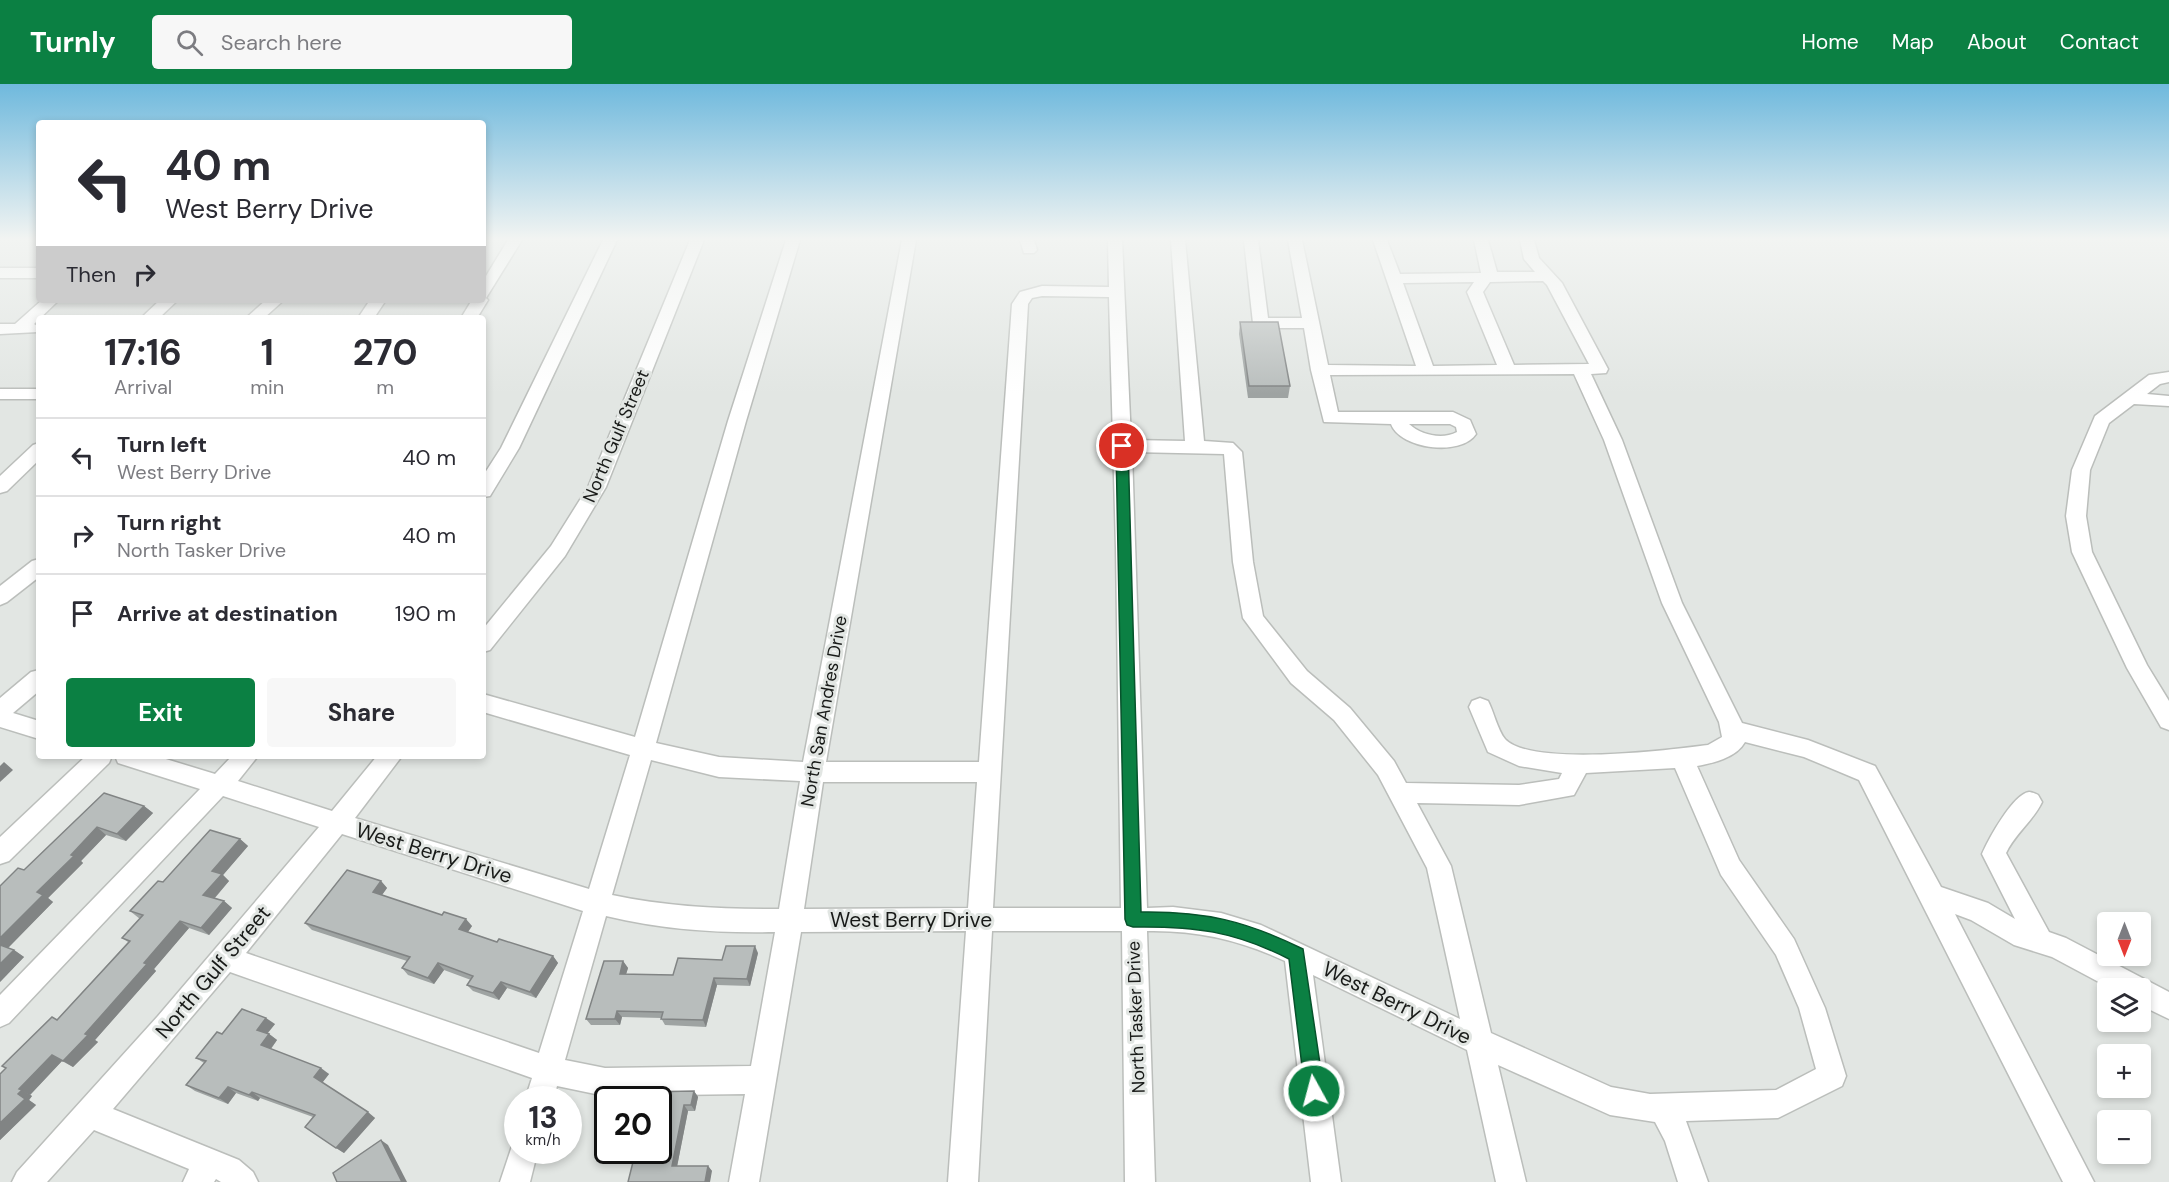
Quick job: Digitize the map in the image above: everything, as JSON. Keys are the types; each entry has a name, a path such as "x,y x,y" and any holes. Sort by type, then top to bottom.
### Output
{"street":[{"path":"486,486 510,448 585,291"},
{"name":"North Gulf Street","path":"486,640 558,551 597,487 676,291"},
{"path":"543,1086 777,291"},
{"name":"North San Andres Drive","path":"744,1182 790,920 813,772 900,291"},
{"path":"963,1182 1020,304 1026,295 1041,291"},
{"path":"1060,291 1117,292"},
{"path":"1183,291 1195,447"},
{"path":"1257,291 1261,323 1311,323"},
{"path":"1305,291 1330,418 1399,419"},
{"path":"1398,291 1426,371"},
{"path":"1476,291 1508,370"},
{"path":"1319,370 1600,369 1558,291"},
{"name":"North Tasker Drive","path":"1117,292 1140,1182"},
{"path":"19,329 48,303"},
{"path":"152,315 166,303"},
{"path":"258,315 272,303"},
{"path":"0,329 36,330"},
{"path":"1480,707 1496,745 1519,757 1551,763 1606,764 1682,759 1713,754 1734,741 1672,603 1613,440 1580,369"},
{"path":"2169,377 2155,379 2101,420 2081,470 2076,516 2082,552 2138,668 2169,721"},
{"path":"0,394 36,394"},
{"path":"2129,398 2169,401"},
{"path":"1122,446 1227,447 1233,452 1243,562 1253,618 1299,677 1342,714 1386,768 1440,866 1511,1182"},
{"path":"0,464 31,464"},
{"path":"0,487 31,464"},
{"path":"0,597 36,568"},
{"path":"0,711 36,681"},
{"path":"486,705 643,749 719,767 813,772 989,772"},
{"path":"0,718 36,729"},
{"path":"1731,730 1808,749 1867,773 2079,1182"},
{"path":"0,853 98,759"},
{"name":"West Berry Drive","path":"135,759 597,903 652,915 712,921 1173,919 1221,925 1261,936 1480,1042 1610,1101 1650,1108 1778,1104 1832,1076 1812,1008 1785,947 1730,867 1682,759"},
{"path":"0,1014 244,759"},
{"name":"North Gulf Street","path":"27,1182 92,1115 226,958 389,759"},
{"path":"1401,793 1519,795 1566,788 1580,763"},
{"path":"2030,802 2001,837 1994,854 2041,942"},
{"path":"1932,895 1979,910 2023,937 2057,946 2116,978"},
{"path":"1297,954 1326,1182"},
{"path":"226,958 547,1070 605,1082 762,1080"},
{"path":"2151,997 2169,1006"},
{"path":"1671,1108 1693,1182"},
{"path":"92,1115 204,1172 229,1170 243,1182"},
{"path":"515,1182 520,1164"}],"building":[{"path":"1240,322 1278,322 1290,386 1249,386"},
{"path":"104,793 144,806 117,834 97,827 71,855 74,856 37,892 43,895 0,938 0,886 18,868 24,870"},
{"path":"210,830 240,839 212,871 222,874 203,895 224,901 201,928 180,921 144,963 147,964 85,1034 88,1035 63,1061 52,1055 19,1089 22,1090 18,1094 25,1099 0,1123 0,1074 6,1068 2,1066 52,1017 57,1020 130,941 122,938 143,915 130,911 158,881 163,882"},
{"path":"347,870 381,881 373,892 442,915 444,912 466,919 459,929 497,942 499,939 553,956 530,992 501,982 493,993 467,985 473,976 438,963 428,978 402,968 410,957 305,923"},
{"path":"0,945 14,950 0,964"},
{"path":"726,946 755,946 747,979 714,978 703,1020 661,1019 663,1012 617,1011 615,1019 586,1019 604,961 623,961 620,974 673,975 678,958 722,960"},
{"path":"242,1009 266,1018 257,1030 269,1034 261,1045 321,1068 314,1077 368,1112 336,1148 305,1127 315,1115 252,1092 249,1095 228,1087 219,1098 186,1085 206,1061 196,1058 217,1032 222,1034"},
{"path":"672,1091 694,1091 691,1105 684,1105 672,1166 708,1166 705,1182 628,1182 632,1164 672,1164"},
{"path":"381,1140 402,1182 337,1182 333,1173"}],"route":[{"path":"1122,446 1133,919 1173,919 1221,925 1261,936 1297,954 1314,1091"}]}
